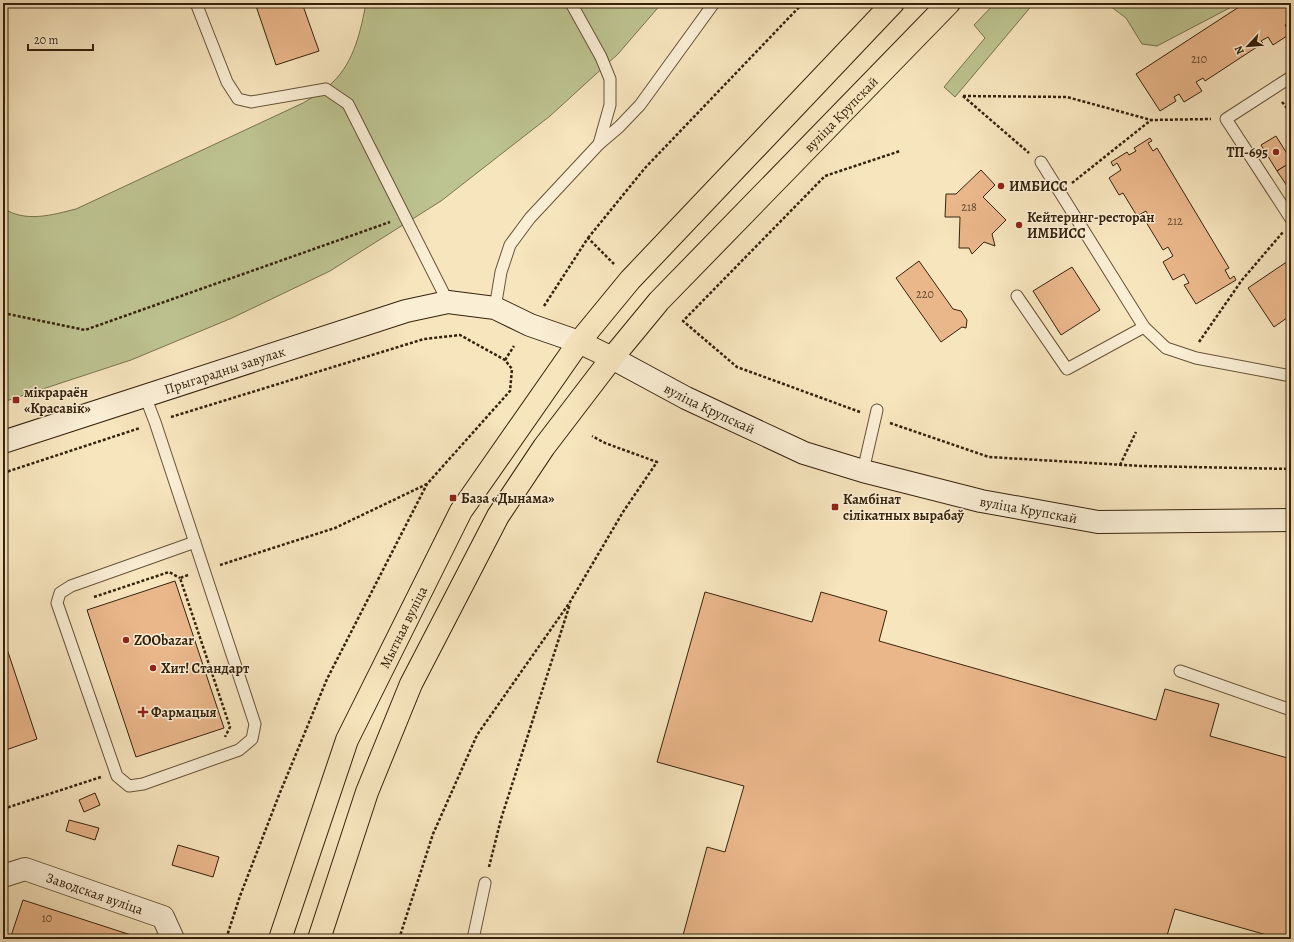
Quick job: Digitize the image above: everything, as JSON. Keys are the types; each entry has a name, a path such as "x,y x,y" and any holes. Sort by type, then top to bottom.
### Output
{"main road":[{"path":"319,939 367,792 411,684 498,516 544,447 565,422 612,358 579,342 652,256 893,3"},
{"name":"вуліца Крупскай","path":"612,358 659,301 949,3"},
{"name":"Мытная вуліца","path":"280,939 347,740 460,511 579,342"}],"street":[{"name":"Прыгарадны завулак","path":"3,442 406,311 448,302 495,308 530,325 579,342"},
{"name":"вуліца Крупскай","path":"612,358 686,398 797,450 863,471 981,501 1098,522 1291,520"},
{"name":"Заводская вуліца","path":"3,876 25,868 163,917 173,939"}],"lane":[{"path":"196,3 227,82 238,99 251,102 326,89 348,104 448,302"},
{"path":"571,3 601,57 610,79 610,105 599,144"},
{"path":"495,308 501,272 510,245 530,218 599,144 619,127 640,104 714,3"},
{"path":"1289,223 1226,119 1291,77"},
{"path":"1041,162 1144,327 1166,348 1189,356 1291,376"},
{"path":"1017,296 1067,369 1144,327"},
{"path":"145,396 155,422 195,542 255,724 252,739 239,750 143,784 129,786 117,776 57,603 60,593 71,586 195,542"},
{"path":"863,471 876,414"},
{"path":"1180,671 1291,710"},
{"path":"472,939 486,883"}],"path":[{"path":"544,306 588,238 645,168 804,3"},
{"path":"1041,162 963,96 1067,97 1151,120 1226,119"},
{"path":"1060,193 1151,120"},
{"path":"900,151 825,176 682,321 737,367 876,414 989,457 1120,465 1291,469"},
{"path":"3,313 85,330 406,217"},
{"path":"1189,356 1242,280 1289,223"},
{"path":"588,238 616,266"},
{"path":"3,473 155,422 424,339 460,335 505,360 512,369 510,391 427,484 327,680 279,794 240,896 226,939"},
{"path":"505,360 514,346"},
{"path":"1120,465 1136,432"},
{"path":"399,939 433,834 478,735 570,602 623,512 658,462 605,443 592,436"},
{"path":"180,578 335,528 427,484"},
{"path":"90,599 169,572 180,578 230,727 221,742"},
{"path":"486,883 501,819 570,602"},
{"path":"3,809 8,809 116,772"},
{"path":"3,820 8,809"}],"green space":[{"path":"366,3 662,3 618,54 550,116 441,201 330,271 232,318 131,360 3,402 3,208 11,213 29,216 48,215 76,209 303,103 330,85 346,65 356,45"},
{"path":"995,3 1034,3 955,97 944,87 985,38 974,25"},
{"path":"1106,3 1239,3 1157,46 1142,44 1126,18"}],"building":[{"path":"255,3 302,3 319,51 276,65"},
{"path":"1245,3 1291,3 1291,22 1285,25 1290,34 1273,45 1268,37 1261,41 1263,43 1205,81 1203,78 1196,82 1202,91 1184,102 1179,94 1174,97 1176,101 1160,111 1136,74"},
{"name":"ТП-695","path":"1276,136 1291,160 1291,162 1277,171 1261,145"},
{"path":"1150,138 1152,141 1148,143 1153,151 1157,148 1229,268 1225,270 1230,279 1234,276 1236,280 1196,304 1184,285 1189,283 1184,274 1173,280 1163,262 1173,256 1168,247 1163,250 1146,222 1151,220 1146,211 1137,216 1123,193 1119,195 1109,178 1121,170 1117,163 1113,166 1111,162 1127,152 1129,155 1136,151 1134,148"},
{"path":"1291,162 1291,192 1277,171"},
{"path":"981,170 995,185 983,197 1006,220 992,234 995,246 984,242 972,254 969,248 959,248 960,217 945,217 946,194 956,194"},
{"path":"1291,259 1291,315 1274,327 1248,288"},
{"path":"919,261 953,309 961,311 967,320 966,328 962,327 941,342 896,278"},
{"path":"1072,267 1100,310 1061,335 1033,291"},
{"path":"175,581 224,728 136,757 87,610"},
{"path":"705,592 812,622 821,592 887,611 879,641 1156,720 1165,689 1219,704 1210,736 1291,759 1291,939 1281,939 1175,909 1166,939 682,939 707,847 725,852 744,786 657,762"},
{"path":"3,637 37,739 3,751"},
{"path":"95,793 100,805 84,812 79,800"},
{"path":"69,820 99,828 95,840 66,831"},
{"path":"178,845 219,857 213,877 172,865"},
{"path":"23,900 131,935 129,939 10,939"}],"place":[{"name":"ТП-695","path":"1276,152"},
{"name":"ИМБИСС","path":"1001,186"},
{"name":"Кейтеринг-ресторан ИМБИСС","path":"1019,225"},
{"name":"мікрараён «Красавік»","path":"16,400"},
{"name":"База «Дынама»","path":"453,498"},
{"name":"Камбінат сілікатных вырабаў","path":"835,507"},
{"name":"ZOObazar","path":"126,640"},
{"name":"Хит! Стандарт","path":"153,668"},
{"name":"Фармацыя","path":"143,712"}]}
